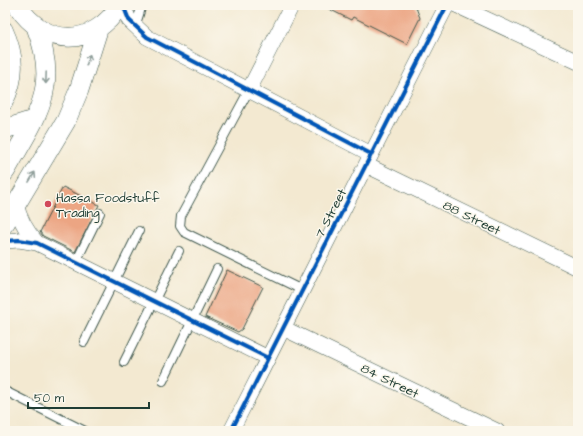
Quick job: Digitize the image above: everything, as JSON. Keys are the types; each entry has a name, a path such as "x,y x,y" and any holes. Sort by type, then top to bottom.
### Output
{"street":[{"path":"17,5 25,17 36,27 50,34 66,37 83,36 98,30 112,18 121,5 135,27"},
{"path":"249,90 292,5"},
{"name":"7 Street","path":"231,431 447,5"},
{"path":"456,5 578,62"},
{"path":"5,172 42,103 46,84 46,58 44,46 36,27"},
{"name":"88 Street","path":"135,27 147,37 249,90 368,159 578,268"},
{"path":"5,29 14,51 15,66 14,81 5,103"},
{"path":"5,223 73,106 98,30"},
{"path":"5,129 34,120"},
{"path":"16,203 18,212 26,229 37,242"},
{"path":"5,241 19,240 37,242 268,358"},
{"name":"84 Street","path":"283,328 497,431"}],"lane":[{"path":"135,27 142,5"},
{"path":"249,90 181,216 180,226 184,232 302,290"},
{"path":"76,262 100,213"},
{"path":"84,342 139,231"},
{"path":"124,362 179,251"},
{"path":"163,381 217,269"},
{"path":"5,391 85,431"}],"building":[{"path":"321,5 415,5 420,18 407,44 353,17 351,20"},
{"path":"63,187 99,205 75,252 43,236 40,232"},
{"path":"227,270 263,287 242,329 238,332 205,317"}],"cycle path":[{"path":"123,5 129,20 147,37 371,154"},
{"path":"231,431 447,5"},
{"path":"5,241 19,240 37,243 268,358"}],"place":[{"name":"Hassa Foodstuff Trading","path":"48,204"}]}
